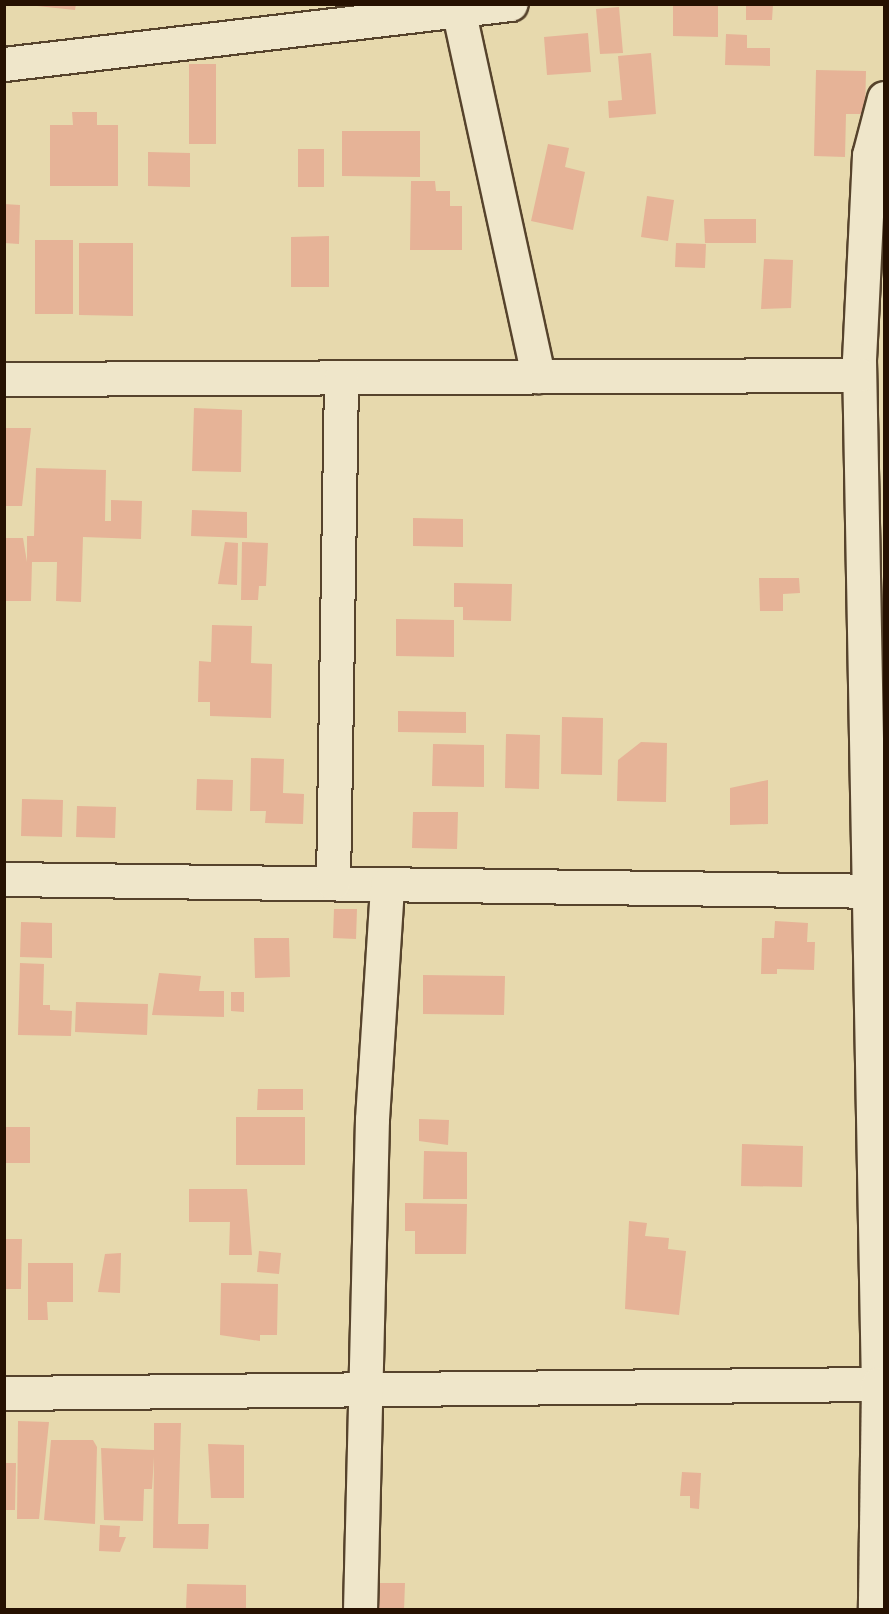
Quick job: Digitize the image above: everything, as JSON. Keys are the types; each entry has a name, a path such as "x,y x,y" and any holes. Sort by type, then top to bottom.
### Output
{"street":[{"path":"4,64 457,8 510,4"},
{"path":"457,8 538,376"},
{"path":"875,1610 881,1385 878,891 859,375 877,158 885,98"},
{"path":"4,379 859,375"},
{"path":"333,883 341,377"},
{"path":"4,879 878,891"},
{"path":"360,1610 364,1392 387,884"},
{"path":"4,1393 364,1392 881,1385"}],"building":[{"path":"18,4 76,4 75,10"},
{"path":"673,4 718,4 718,37 673,36"},
{"path":"746,4 773,4 772,20 746,20"},
{"path":"619,7 623,53 600,54 596,9"},
{"path":"588,33 591,72 547,75 544,37"},
{"path":"726,34 747,35 747,48 770,48 770,66 725,65"},
{"path":"651,53 656,114 609,118 608,101 622,100 618,56"},
{"path":"189,64 216,64 216,144 189,144"},
{"path":"816,70 866,71 865,114 846,114 845,157 814,156"},
{"path":"72,112 97,112 97,125 118,125 118,186 50,186 50,125 73,125"},
{"path":"342,131 420,131 420,177 342,176"},
{"path":"548,144 569,148 565,167 585,172 573,230 531,221"},
{"path":"298,149 324,149 324,187 298,187"},
{"path":"148,152 190,153 190,187 148,186"},
{"path":"411,181 435,181 436,191 450,191 450,206 462,206 462,250 410,250"},
{"path":"647,196 674,200 668,241 641,237"},
{"path":"4,204 20,205 19,244 4,243"},
{"path":"704,219 756,219 756,243 705,243"},
{"path":"329,236 329,287 291,287 291,237"},
{"path":"35,240 73,240 73,314 35,314"},
{"path":"79,243 133,243 133,316 79,315"},
{"path":"676,243 706,244 705,268 675,267"},
{"path":"764,259 793,260 791,308 761,309"},
{"path":"194,408 242,410 241,472 192,471"},
{"path":"4,428 31,428 22,506 4,506"},
{"path":"36,468 106,470 105,521 111,521 111,500 142,501 141,539 83,537 81,602 56,601 57,562 32,562 31,601 4,601 4,538 23,538 27,562 27,536 34,536"},
{"path":"192,510 247,512 247,538 191,536"},
{"path":"413,518 463,519 463,547 413,546"},
{"path":"225,542 238,543 237,585 218,584"},
{"path":"242,542 268,543 266,586 259,586 258,600 241,600"},
{"path":"759,578 799,578 800,593 783,594 783,611 760,611"},
{"path":"454,583 512,584 511,621 463,620 463,607 454,607"},
{"path":"396,619 454,620 454,657 396,656"},
{"path":"212,625 252,626 251,663 272,664 271,718 210,716 210,702 198,702 199,661 211,662"},
{"path":"398,711 466,712 466,733 398,732"},
{"path":"562,717 603,718 602,775 561,774"},
{"path":"506,734 540,735 539,789 505,788"},
{"path":"641,742 667,743 666,802 617,801 618,760"},
{"path":"433,744 484,745 484,787 432,786"},
{"path":"251,758 284,759 283,793 304,794 303,824 265,823 266,811 250,811"},
{"path":"197,779 233,780 232,811 196,810"},
{"path":"768,780 768,824 730,825 730,788"},
{"path":"22,799 63,800 62,837 21,836"},
{"path":"77,806 116,807 115,838 76,837"},
{"path":"413,812 458,812 457,849 412,848"},
{"path":"334,909 357,909 356,939 333,938"},
{"path":"775,921 808,923 807,942 815,942 814,970 777,969 777,974 761,974 762,938 774,938"},
{"path":"21,922 52,923 52,958 20,957"},
{"path":"254,938 289,938 290,977 255,978"},
{"path":"20,963 44,964 43,1005 50,1005 50,1010 72,1011 71,1036 18,1035"},
{"path":"159,973 201,976 199,991 224,991 224,1017 152,1015"},
{"path":"423,975 505,976 504,1015 423,1014"},
{"path":"231,992 244,992 244,1012 231,1011"},
{"path":"76,1002 148,1004 147,1035 75,1032"},
{"path":"258,1089 303,1089 303,1110 257,1110"},
{"path":"236,1117 305,1117 305,1165 236,1165"},
{"path":"419,1119 449,1120 448,1145 419,1141"},
{"path":"4,1127 30,1127 30,1163 4,1163"},
{"path":"742,1144 803,1146 802,1187 741,1186"},
{"path":"424,1151 467,1152 467,1199 423,1199"},
{"path":"189,1189 247,1189 252,1255 229,1255 230,1222 189,1222"},
{"path":"405,1203 467,1204 466,1254 415,1254 415,1231 405,1231"},
{"path":"629,1221 647,1223 645,1236 669,1238 668,1249 686,1251 679,1315 625,1309"},
{"path":"4,1239 22,1239 21,1289 4,1289"},
{"path":"259,1251 281,1253 279,1274 257,1272"},
{"path":"121,1253 120,1293 98,1292 105,1254"},
{"path":"28,1263 73,1263 73,1302 47,1302 48,1320 28,1320"},
{"path":"221,1283 278,1284 277,1335 260,1335 260,1341 220,1335"},
{"path":"18,1421 49,1422 39,1519 17,1519"},
{"path":"154,1423 181,1423 178,1524 209,1524 208,1549 153,1548 154,1457 152,1489 144,1489 143,1521 104,1520 101,1448 154,1450"},
{"path":"51,1440 93,1440 97,1447 95,1524 44,1520"},
{"path":"208,1444 244,1445 244,1498 211,1498"},
{"path":"4,1463 16,1463 15,1510 4,1510"},
{"path":"682,1472 701,1473 699,1509 690,1508 690,1496 680,1496"},
{"path":"100,1525 120,1526 119,1537 126,1537 120,1552 99,1551"},
{"path":"377,1583 405,1583 404,1610 376,1610"},
{"path":"187,1584 246,1585 246,1610 186,1609"}]}
